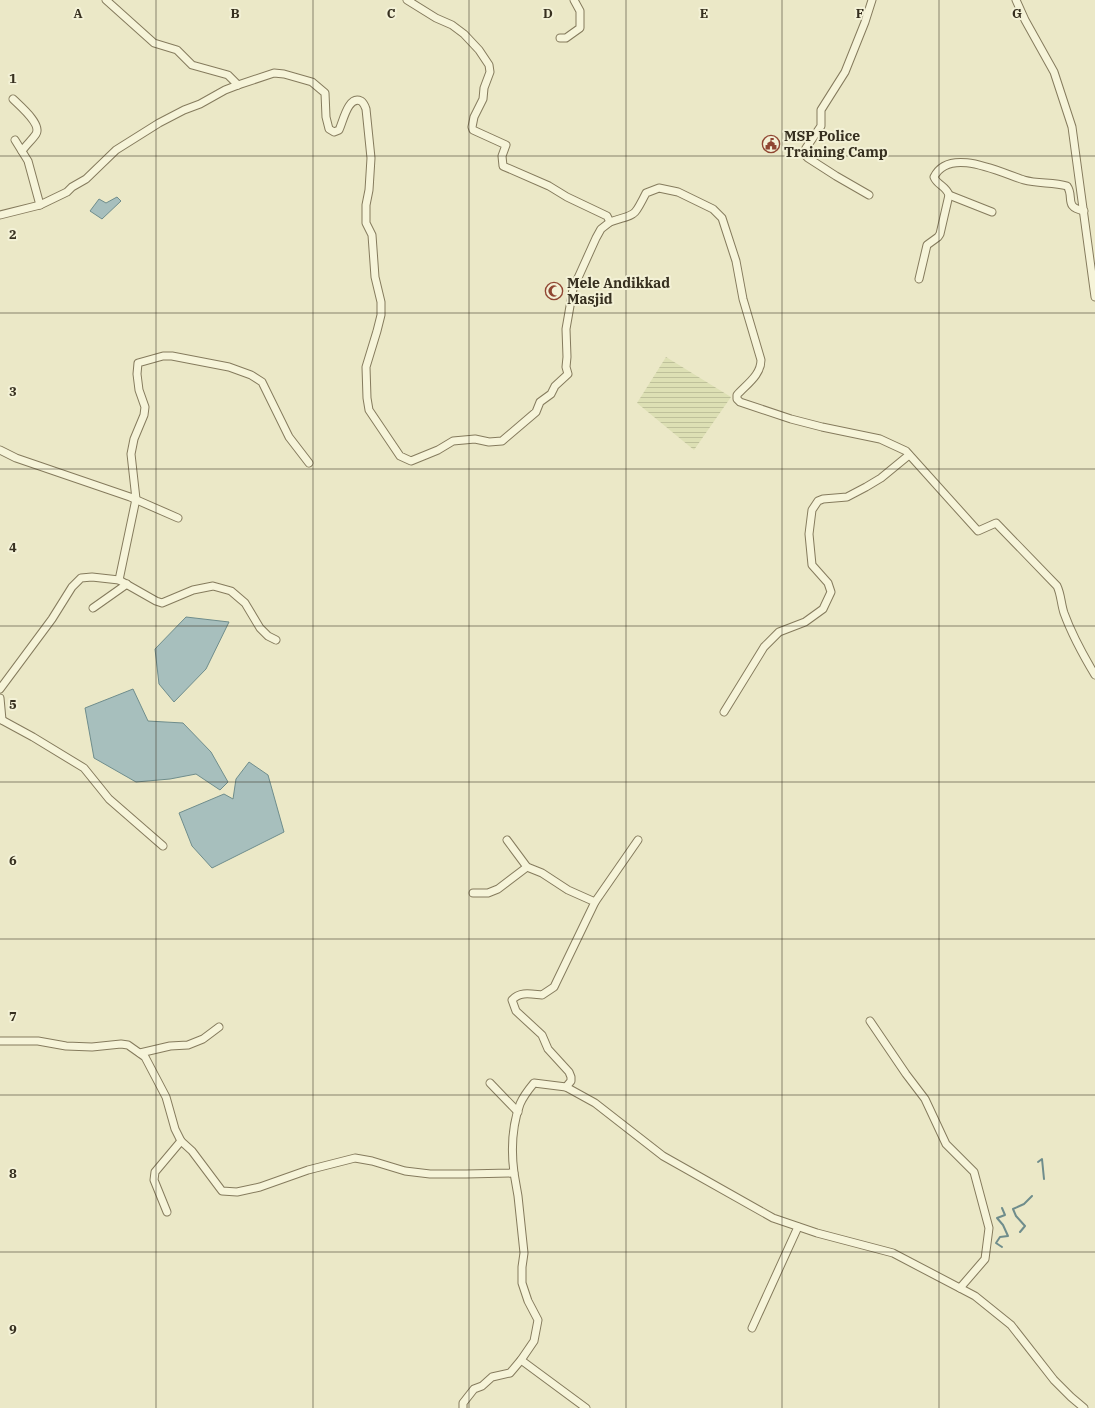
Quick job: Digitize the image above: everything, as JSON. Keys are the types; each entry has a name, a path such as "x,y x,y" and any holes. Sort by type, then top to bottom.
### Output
{"street":[{"path":"106,0 154,43 177,50 192,65 228,75 238,85"},
{"path":"407,0 436,18 452,25 464,34 479,50 489,65 490,72 484,88 483,99 474,117 472,127 473,130 506,145 502,156 503,166 549,186 567,197 607,216 610,222"},
{"path":"560,38 566,38 580,28 580,11 574,0"},
{"path":"869,195 836,176 804,154 806,148 821,126 821,110 845,72 872,0"},
{"path":"1016,0 1025,20 1054,72 1072,127 1095,297"},
{"path":"0,215 40,205 67,192 72,187 86,179 116,150 159,123 184,110 200,104 225,90 274,73 284,74 312,82 326,93 326,117 329,129 334,132 339,130 351,102 357,100 362,102 365,105 371,158 369,190 366,205 366,223 372,235 375,276 381,302 381,315 366,367 367,398 369,410 400,456 411,461 438,450 453,441 502,441 536,412 540,402 551,394 555,386 568,374 566,367 566,329 570,299 573,288 602,228 610,222 632,216 637,212 646,193 659,188 678,192 713,209 722,218 736,261 743,299 761,360 761,368 737,395 737,399 740,402 791,419 880,439 906,451 978,531 996,523 1057,586 1070,630 1095,675"},
{"path":"13,99 35,122 37,128 37,133 22,151"},
{"path":"15,140 28,161 40,205"},
{"path":"919,279 927,245 940,234 949,195 947,190 935,180 934,177 938,170 946,164 953,162 976,164 1008,173 1024,180 1066,186 1072,206 1076,209 1084,210"},
{"path":"949,195 992,212"},
{"path":"120,580 136,499 132,454 134,439 144,415 145,407 139,390 137,374 138,363 163,356 172,356 229,367 251,375 262,382 289,437 310,463"},
{"path":"0,450 16,458 136,499 178,518"},
{"path":"724,712 764,647 779,632 804,622 823,609 832,592 828,583 812,565 809,534 812,510 818,501 823,499 847,497 881,478 909,455"},
{"path":"0,689 52,619 72,587 81,578 92,577 120,580 162,603 193,590 213,586 231,591 245,603 260,628 268,636 276,640"},
{"path":"93,608 126,584"},
{"path":"0,698 1,719 84,768 109,799 163,846"},
{"path":"507,840 527,867 542,874 568,890 595,902"},
{"path":"566,1086 571,1081 572,1077 569,1072 548,1049 542,1036 516,1012 512,1000 516,996 525,993 542,995 554,987 595,902 638,840"},
{"path":"473,894 488,893 498,889 527,867"},
{"path":"870,1021 925,1099 946,1144 974,1172 989,1228 985,1259 960,1288"},
{"path":"140,1053 170,1046 188,1045 203,1038 219,1027"},
{"path":"0,1041 38,1041 66,1046 92,1047 121,1044 140,1053 145,1057 166,1097 175,1129 181,1141 192,1151 222,1191 237,1192 260,1187 308,1170 355,1158 372,1161 405,1171 430,1174 514,1173"},
{"path":"463,1408 463,1403 474,1390 482,1386 492,1377 510,1373 534,1341 538,1320 528,1301 522,1283 524,1253 512,1155 513,1139 520,1103 534,1083 566,1086 596,1103 663,1156 773,1218 894,1253 975,1296 1011,1325 1054,1380 1084,1408"},
{"path":"490,1084 518,1112"},
{"path":"167,1212 154,1180 155,1172 181,1141"},
{"path":"752,1328 798,1226"},
{"path":"521,1360 586,1408"}],"green space":[{"path":"666,357 731,397 694,450 637,403"}],"water":[{"path":"117,197 121,201 102,219 90,211 99,199 106,203"},
{"path":"186,617 229,622 206,669 174,702 159,684 155,649"},
{"path":"133,689 148,721 183,723 211,752 228,782 220,790 196,774 170,779 136,782 94,758 85,708"},
{"path":"249,762 268,775 284,832 212,868 192,846 179,813 224,794 233,799 236,779"}],"waterway":[{"path":"1038,1162 1042,1159 1044,1179"},
{"path":"1020,1232 1025,1226 1016,1216 1013,1209 1024,1204 1032,1196"},
{"path":"1002,1208 1005,1215 997,1218 1003,1225 1008,1236 1000,1237 996,1243 1002,1247"}],"place":[{"name":"MSP Police Training Camp","path":"771,144"},
{"name":"Mele Andikkad Masjid","path":"554,291"}]}
